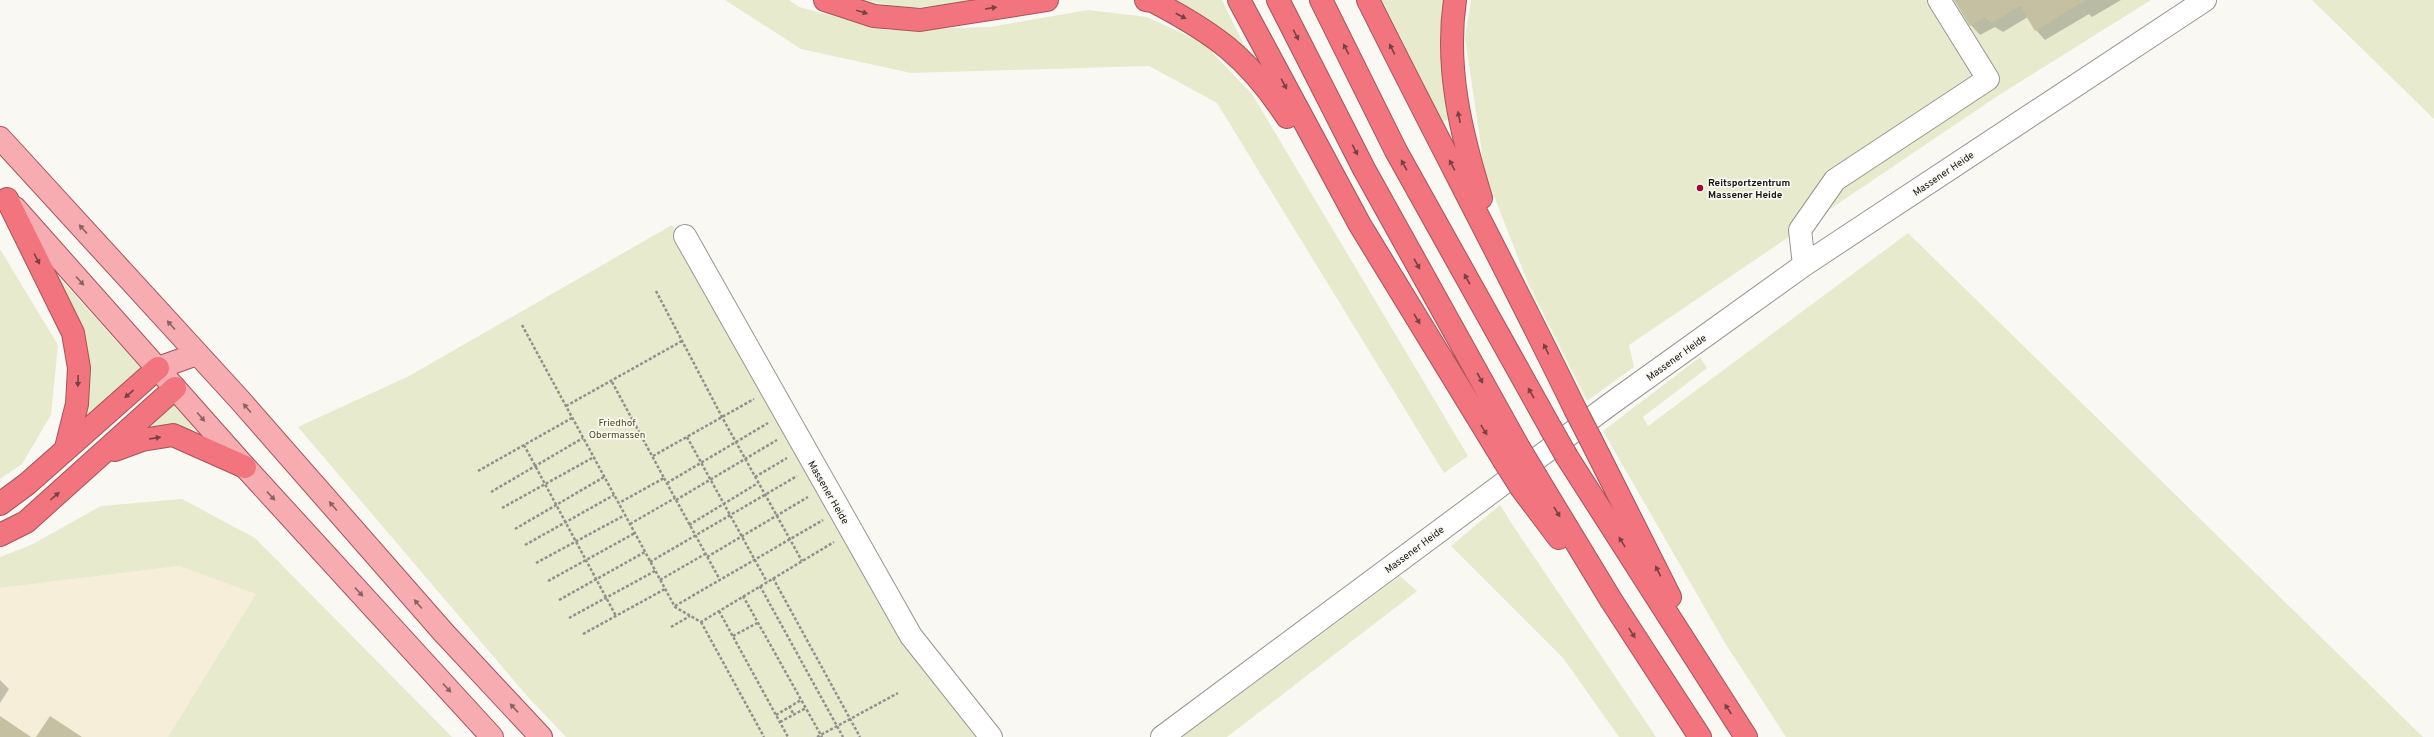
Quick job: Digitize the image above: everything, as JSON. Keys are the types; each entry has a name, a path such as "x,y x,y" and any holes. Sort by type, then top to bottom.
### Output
{"highway":[{"path":"825,0 874,16 920,20 1047,0"},
{"path":"1146,0 1153,1 1198,25 1226,45 1268,87 1511,454 1529,484 1611,600 1700,737"},
{"path":"1239,0 1360,225"},
{"path":"1278,0 1511,454"},
{"path":"1321,0 1396,151 1567,457 1746,737"},
{"path":"1368,0 1497,248 1591,440 1657,568 1710,682"},
{"path":"1455,0 1451,28 1454,88 1466,149 1497,248"},
{"path":"4,195 73,333 79,368 77,404 66,448"},
{"path":"0,504 27,484 158,368"},
{"path":"0,535 26,522 104,454 175,388"},
{"path":"104,454 142,440 173,435 245,467"}],"main road":[{"path":"0,138 197,354 444,633 541,737"},
{"path":"4,195 245,467 492,737"},
{"path":"158,368 197,354"},
{"path":"175,388 197,354"}],"street":[{"path":"1804,265 1800,230 1835,180 1988,79 1939,0"},
{"name":"Massener Heide","path":"1162,737 1603,409 1804,265 2205,0"},
{"name":"Massener Heide","path":"685,236 911,636 991,737"}],"path":[{"path":"656,290 745,460 802,561"},
{"path":"522,325 674,607 701,622 764,737"},
{"path":"566,406 612,382 682,341"},
{"path":"612,382 720,580"},
{"path":"653,456 771,390"},
{"path":"478,471 572,418"},
{"path":"667,483 771,421"},
{"path":"687,437 767,582"},
{"path":"490,492 583,438"},
{"path":"630,524 780,439"},
{"path":"524,445 616,616"},
{"path":"755,476 790,456"},
{"path":"502,508 594,457"},
{"path":"650,562 803,473"},
{"path":"515,529 604,477"},
{"path":"619,503 664,478"},
{"path":"689,524 758,483"},
{"path":"707,557 814,493"},
{"path":"525,545 614,495"},
{"path":"536,563 625,515"},
{"path":"674,607 828,517"},
{"path":"701,622 852,532"},
{"path":"548,581 635,533"},
{"path":"559,600 645,552"},
{"path":"660,580 706,554"},
{"path":"569,618 655,571"},
{"path":"773,578 860,737"},
{"path":"760,586 843,737"},
{"path":"583,634 665,589"},
{"path":"743,596 821,736"},
{"path":"719,611 788,737"},
{"path":"671,627 690,616"},
{"path":"733,636 757,623"},
{"path":"817,737 898,693"},
{"path":"776,715 801,700"},
{"path":"789,706 794,715"},
{"path":"780,722 806,708"}],"shaded area":[{"path":"179,566 257,594 169,737 0,737 0,588"}],"green space":[{"path":"725,0 789,0 799,7 885,30 990,27 1088,10 1147,17 1203,43 1252,94 1468,456 1444,473 1217,103 1149,66 911,73 801,49"},
{"path":"860,0 986,0 910,8"},
{"path":"1177,0 1222,0 1247,51 1220,27"},
{"path":"1382,0 1448,0 1445,26 1449,119 1440,123 1427,90"},
{"name":"Reitsportzentrum Massener Heide","path":"1471,0 2151,0 1999,95 1629,345 1634,367 1587,401 1528,283 1485,173 1465,38"},
{"path":"2312,0 2434,0 2434,119"},
{"name":"Friedhof Obermassen","path":"672,225 852,545 981,737 566,737 527,696 298,427 409,376"},
{"path":"1908,233 2423,737 1786,737 1725,643 1603,431 1700,357 1707,368 1643,417 1648,426"},
{"path":"0,249 58,345 51,415 22,464 0,479"},
{"path":"50,268 141,368 80,424"},
{"path":"173,404 194,428 191,431 173,425 154,426 152,423"},
{"path":"182,499 255,538 452,737 168,737 256,594 179,566 0,588 0,557 31,545 101,506"},
{"path":"1500,505 1656,737 1619,737 1563,658 1451,546"},
{"path":"1400,576 1417,591 1227,737 1182,737"}],"building":[{"path":"1954,0 2086,0 2035,31 2020,6 1992,23 1984,17 1970,26"},
{"path":"0,716 31,737 0,737"},
{"path":"50,716 82,737 36,737"}],"place":[{"name":"Reitsportzentrum Massener Heide","path":"1700,188"}]}
